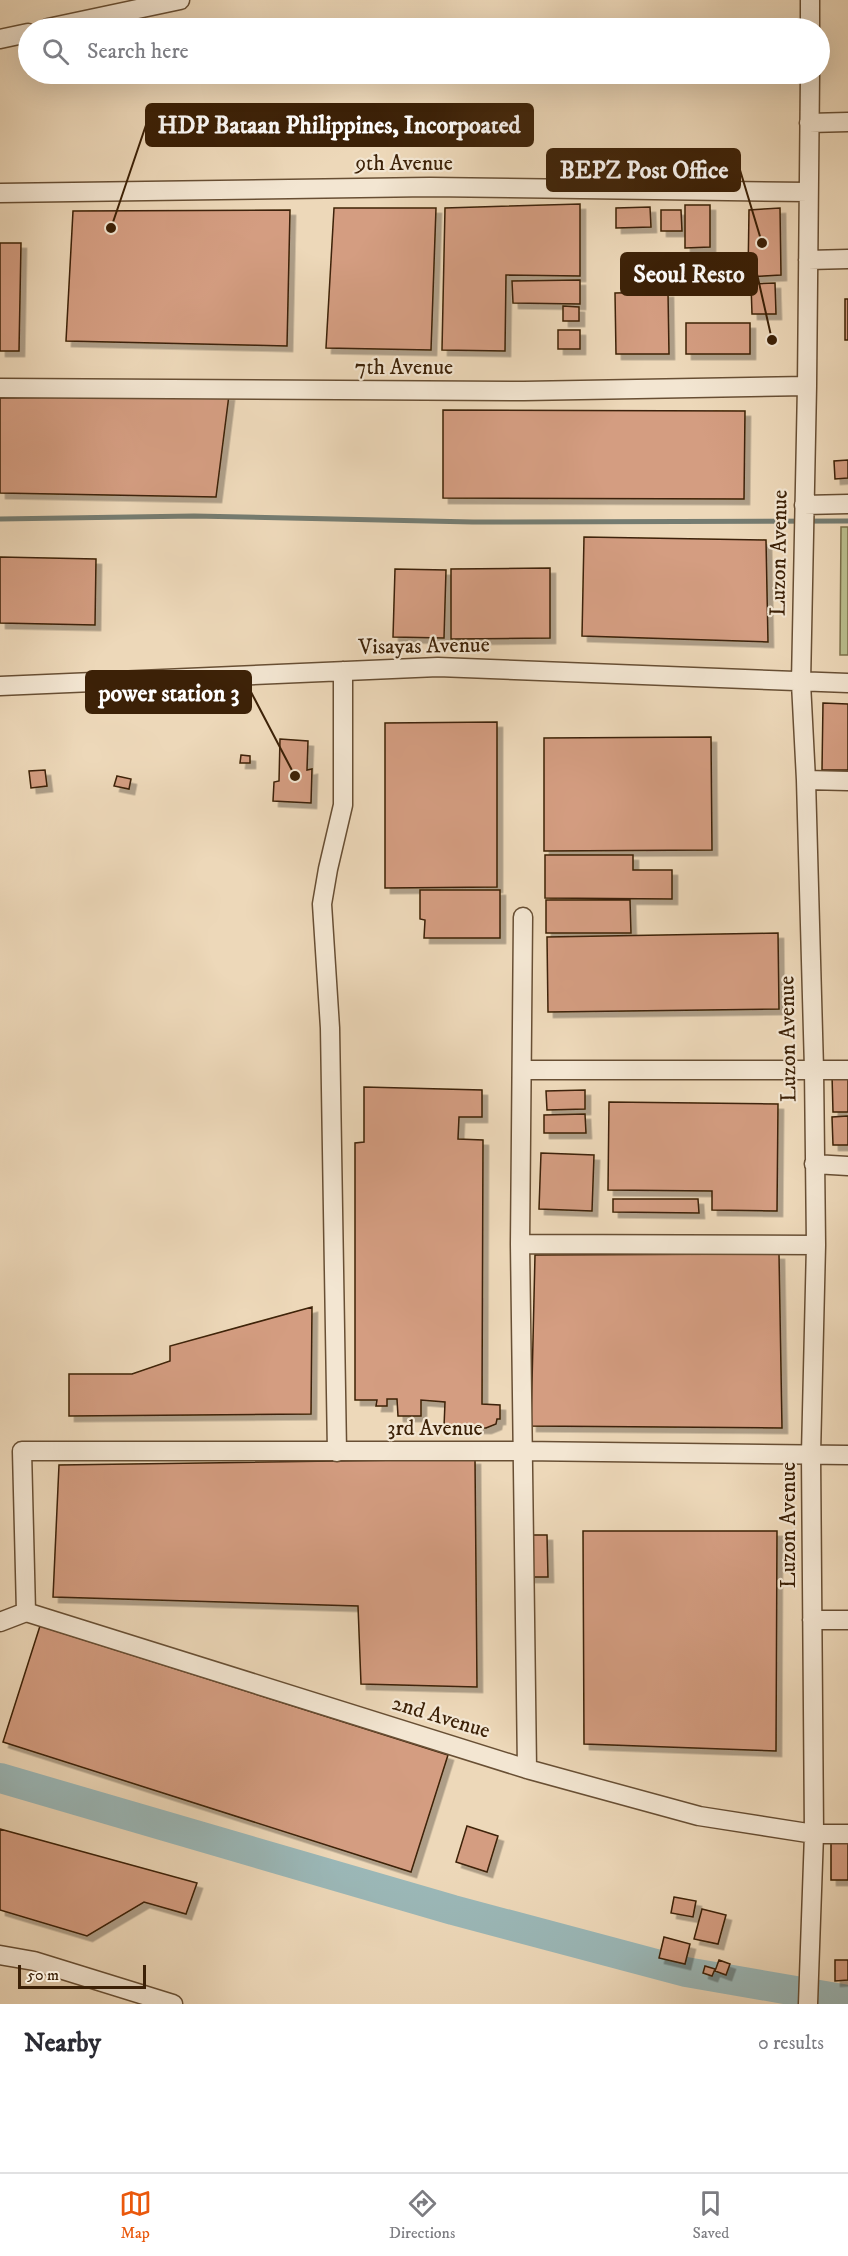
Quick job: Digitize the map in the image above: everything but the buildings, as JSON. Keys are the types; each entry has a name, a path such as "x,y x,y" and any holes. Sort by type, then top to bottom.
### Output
{"street":[{"path":"95,18 180,0"},
{"path":"810,0 810,18"},
{"path":"0,39 18,35"},
{"name":"Luzon Avenue","path":"808,1997 814,1834 811,1454 816,1245 814,1069 801,683 810,84"},
{"path":"809,123 848,122"},
{"name":"9th Avenue","path":"0,193 430,187 808,192"},
{"path":"808,260 848,260"},
{"name":"7th Avenue","path":"0,388 524,391 807,386"},
{"path":"804,510 848,504"},
{"name":"Visayas Avenue","path":"0,686 438,667 801,683 848,683"},
{"path":"337,1452 330,1028 322,904 343,805 343,671"},
{"path":"806,780 848,781"},
{"path":"523,917 520,1244 527,1769"},
{"path":"523,1070 848,1070"},
{"path":"814,1164 848,1166"},
{"path":"520,1244 816,1245"},
{"name":"3rd Avenue","path":"26,1612 22,1451 522,1451 848,1455"},
{"path":"0,1622 26,1612"},
{"name":"2nd Avenue","path":"26,1612 527,1769 699,1816 814,1834 848,1834"},
{"path":"812,1620 848,1620"},
{"path":"0,1955 34,1961 173,2004"}],"green space":[{"path":"841,527 848,527 848,655 840,655"}],"waterway":[{"path":"0,519 194,516 473,522 848,521"},
{"path":"0,1778 453,1910 686,1972 848,2000"}],"place":[{"name":"HDP Bataan Philippines, Incorpoated","path":"111,228"},
{"name":"BEPZ Post Office","path":"762,243"},
{"name":"Seoul Resto","path":"772,340"},
{"name":"power station 3","path":"295,776"}]}
